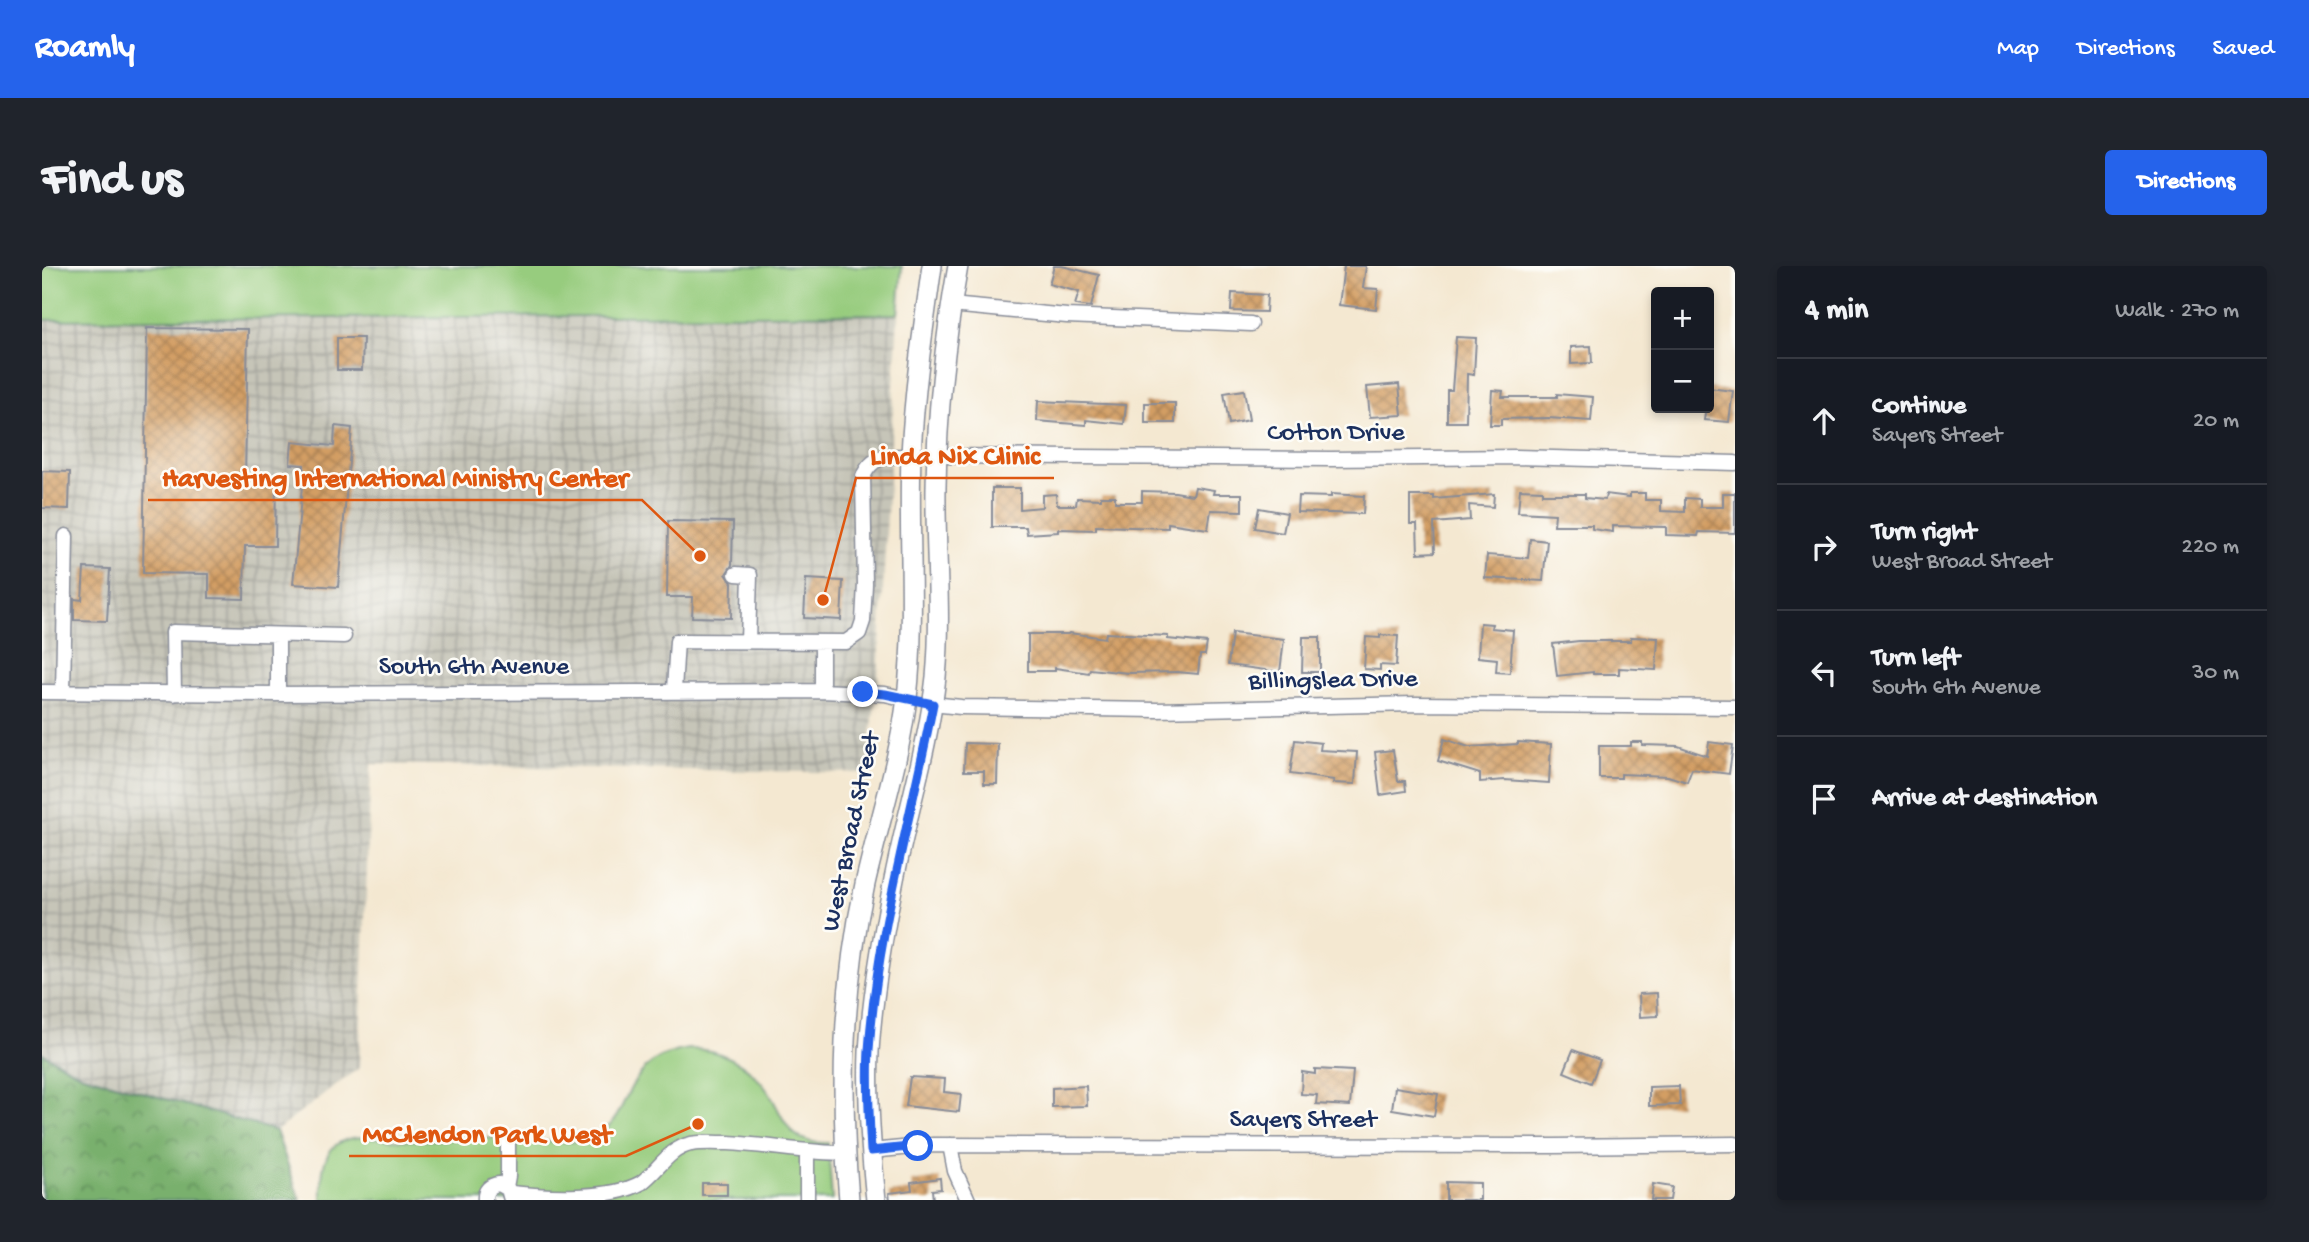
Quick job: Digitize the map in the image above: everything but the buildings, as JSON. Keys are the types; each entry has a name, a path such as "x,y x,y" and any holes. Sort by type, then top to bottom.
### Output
{"main road":[{"name":"West Broad Street","path":"849,1200 843,1099 844,1044 855,937 865,884 888,797 907,699 912,635 911,456 922,331 932,266"},
{"name":"West Broad Street","path":"876,1200 868,1097 869,1051 891,894 933,704 938,645 937,456 941,382 958,266"},
{"path":"911,456 937,456"},
{"path":"907,699 933,704"},
{"path":"845,1153 871,1151"}],"street":[{"path":"951,305 1092,318 1251,324"},
{"path":"674,690 677,640 846,642 855,637 862,628 865,575 862,484 865,471 874,460 881,457 911,456"},
{"name":"Cotton Drive","path":"937,456 1318,459 1517,457 1735,463"},
{"path":"63,692 66,536"},
{"path":"736,574 750,575 748,641"},
{"path":"174,694 173,632 344,636"},
{"path":"278,635 278,694"},
{"path":"822,642 822,691"},
{"name":"South 6th Avenue","path":"42,692 278,694 822,691 885,694 907,699"},
{"name":"Billingslea Drive","path":"933,704 961,707 1157,710 1415,704 1735,707"},
{"path":"508,1142 509,1194"},
{"path":"485,1200 489,1187 499,1184 509,1194 554,1197 599,1196 623,1192 639,1185 671,1154 695,1144 758,1144 845,1153"},
{"name":"Sayers Street","path":"871,1151 950,1145 1735,1144"},
{"path":"950,1145 955,1171 968,1200"},
{"path":"807,1151 807,1200"}],"shaded area":[{"path":"898,314 878,679 866,773 371,764 359,1068 276,1131 80,1074 42,1053 42,320"}],"green space":[{"path":"42,266 902,266 898,314 42,320"},
{"path":"689,1049 721,1054 749,1070 771,1096 793,1133 802,1139 828,1143 832,1200 322,1200 322,1178 327,1156 343,1141 360,1137 416,1140 504,1138 565,1142 586,1139 611,1124 638,1076 650,1064 668,1054"},
{"path":"42,1053 80,1074 276,1131 300,1200 42,1200"}],"place":[{"name":"Harvesting International Ministry Center","path":"700,556"},
{"name":"Linda Nix Clinic","path":"823,600"},
{"name":"McClendon Park West","path":"698,1124"}],"route":[{"path":"863,692 933,704 891,894 869,1051 871,1151 918,1146"}]}
